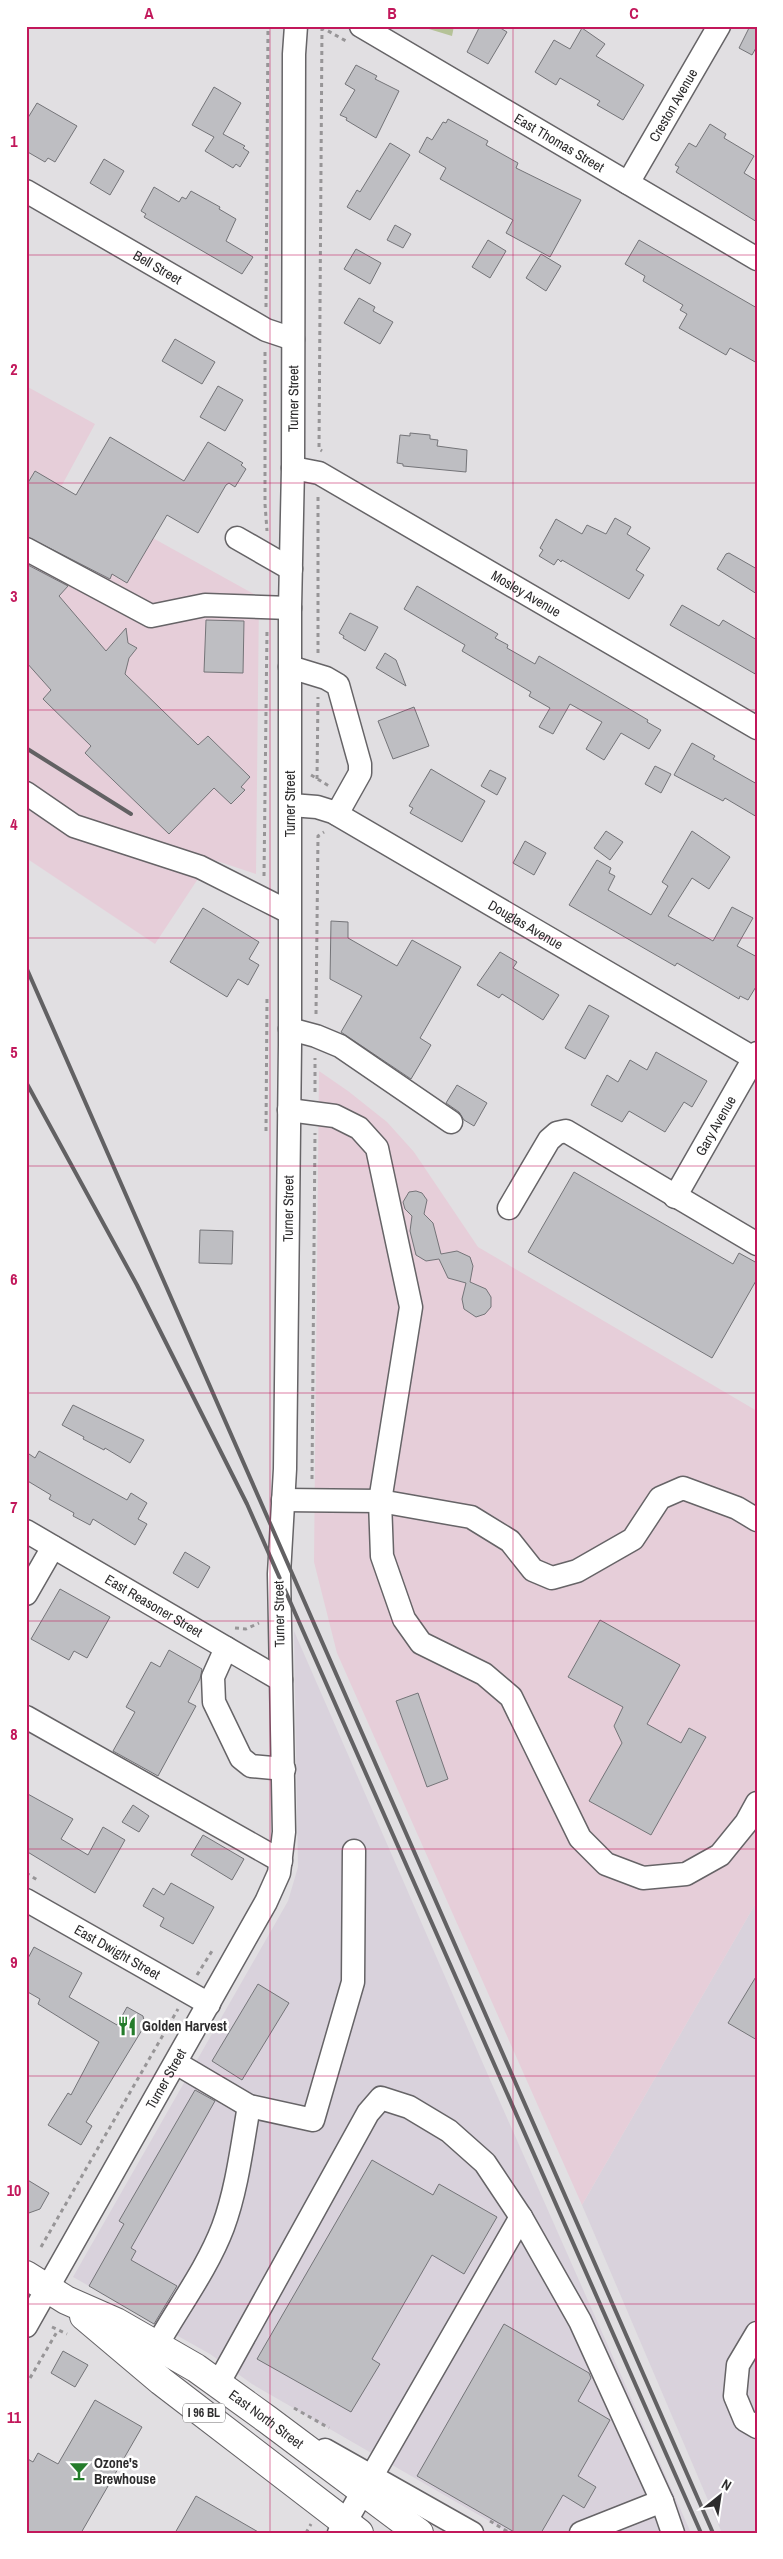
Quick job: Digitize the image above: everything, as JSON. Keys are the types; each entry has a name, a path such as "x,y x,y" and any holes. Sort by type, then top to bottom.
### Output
{"main road":[{"name":"East North Street","path":"47,2288 158,2345 218,2384 268,2420 368,2484"},
{"name":"I 96 BL","path":"47,2288 102,2334 350,2530"},
{"name":"I 96 BL","path":"368,2484 419,2533"}],"street":[{"name":"Turner Street","path":"26,2326 266,1902 279,1873 281,1861 284,1832 284,1768 279,1574 285,1469 290,1029 290,608 293,468 294,64 296,26"},
{"name":"East Thomas Street","path":"361,26 757,259"},
{"name":"Creston Avenue","path":"628,183 719,26"},
{"name":"Bell Street","path":"26,190 266,330 293,339"},
{"name":"Mosley Avenue","path":"293,468 319,473 757,728"},
{"path":"236,538 291,570"},
{"path":"26,549 152,616 205,605 290,608"},
{"path":"290,667 318,675 338,685 360,764 360,773 332,822"},
{"path":"26,793 74,826 200,867 289,912"},
{"name":"Douglas Avenue","path":"291,805 317,807 332,822 756,1057"},
{"path":"290,1029 316,1036 340,1046 451,1122"},
{"name":"Gary Avenue","path":"675,1197 756,1057"},
{"path":"289,1110 335,1116 359,1128 377,1148 411,1307 380,1501 382,1556 404,1619 421,1642 484,1674 511,1696 580,1838 606,1864 643,1878 686,1874 720,1855 746,1823 757,1803"},
{"path":"509,1208 549,1140 557,1133 566,1131 757,1244"},
{"path":"282,1500 380,1501 471,1517 510,1541 533,1570 552,1578 577,1571 632,1539 660,1498 683,1488 737,1508 757,1520"},
{"name":"East Reasoner Street","path":"26,1532 282,1680"},
{"path":"26,1594 53,1547"},
{"path":"226,1648 213,1677 214,1702 241,1758 251,1766 284,1768"},
{"path":"26,1717 281,1861"},
{"path":"176,2063 249,2106 313,2120 353,1982 354,1851"},
{"name":"East Dwight Street","path":"26,1900 209,2004"},
{"path":"218,2384 242,2344 368,2112 381,2098 409,2107 449,2131 485,2163 521,2217 580,2321 662,2501 673,2533"},
{"path":"158,2345 205,2266 223,2226 240,2163 249,2106"},
{"path":"350,2530 368,2484 521,2217"},
{"path":"757,2333 738,2365 735,2396 745,2420 757,2427"},
{"path":"368,2484 472,2533"},
{"path":"581,2533 662,2501"}],"path":[{"path":"257,303 266,308 268,26"},
{"path":"319,449 322,27"},
{"path":"266,346 265,504 268,556"},
{"path":"317,779 318,494 327,499"},
{"path":"266,900 264,863 267,607"},
{"path":"285,1469 312,1485 318,836 332,822"},
{"path":"266,1140 267,993"},
{"path":"26,2384 58,2330"}],"shaded area":[{"path":"26,386 95,424 61,487 259,597 256,874 211,859 155,944 26,858"},
{"path":"319,1071 387,1122 414,1152 478,1247 757,1411 757,1901 582,2205 337,1653 314,1562"},
{"path":"294,1631 691,2533 510,2533 252,2384 210,2354 73,2277 288,1901 298,1867"},
{"path":"757,1901 757,2533 722,2533 582,2205"}],"green space":[{"path":"419,26 454,26 452,36"}],"building":[{"path":"480,26 497,26 507,32 488,64 467,52"},
{"path":"750,26 757,26 757,46 752,55 739,48"},
{"path":"582,28 605,44 596,56 644,85 623,120 597,105 600,101 560,78 556,85 535,72 554,40 570,49"},
{"path":"356,65 377,76 375,79 399,91 376,138 340,115 355,90 345,84"},
{"path":"214,87 241,103 223,134 245,146 243,148 249,152 240,167 236,164 233,168 205,151 214,137 192,125"},
{"path":"37,103 77,126 55,162 48,158 45,162 26,151 26,121"},
{"path":"448,119 488,141 486,145 518,163 516,168 581,200 550,257 506,233 513,220 440,179 446,168 419,152 427,137 432,140 443,122 446,123"},
{"path":"710,124 726,134 724,138 754,156 744,173 757,181 757,222 676,172 679,167 675,165 689,143 696,147"},
{"path":"390,143 410,155 370,220 347,207 357,190 360,192"},
{"path":"104,159 124,171 110,195 90,183"},
{"path":"154,187 179,202 182,197 186,199 191,191 220,207 219,209 236,219 226,241 253,257 242,274 144,217 146,214 141,211"},
{"path":"395,225 411,234 403,248 387,240"},
{"path":"488,240 506,251 490,278 472,267"},
{"path":"639,240 757,308 757,363 730,348 726,355 679,328 687,314 680,310 683,305 643,281 645,276 625,264"},
{"path":"356,249 381,263 370,284 344,269"},
{"path":"541,254 561,266 546,291 526,278"},
{"path":"359,298 375,307 373,311 393,322 380,344 344,323"},
{"path":"175,339 215,362 202,384 162,361"},
{"path":"218,386 243,400 225,431 200,417"},
{"path":"410,433 430,435 430,439 438,440 437,446 467,450 466,472 403,466 403,464 397,463 400,435 410,436"},
{"path":"110,437 184,481 208,442 243,463 241,465 246,469 235,487 229,483 226,485 198,533 167,515 127,583 112,574 110,579 26,536 26,486 35,471 76,495"},
{"path":"615,518 631,527 627,534 650,548 636,570 644,575 629,599 562,560 561,562 558,559 554,565 539,556 543,550 540,548 556,519 582,534 587,525 606,534"},
{"path":"729,553 757,569 757,594 717,569 726,554"},
{"path":"26,564 68,586 59,596 106,651 126,628 128,643 137,648 129,658 125,674 198,745 208,736 250,777 241,787 245,790 231,804 214,788 169,834 85,753 91,746 43,699 51,690 26,662"},
{"path":"417,586 498,634 495,638 508,645 507,648 535,664 539,656 648,720 647,722 661,730 649,749 621,733 604,760 586,749 602,722 570,704 553,734 539,727 550,708 529,696 531,692 462,651 465,645 404,609"},
{"path":"682,605 719,626 723,620 757,640 757,675 670,625"},
{"path":"350,613 378,627 365,651 343,638 344,636 339,633"},
{"path":"206,620 244,621 243,673 204,672"},
{"path":"385,653 396,660 406,686 376,668"},
{"path":"414,707 429,746 393,759 378,721"},
{"path":"692,743 715,756 713,759 757,784 757,817 725,798 723,801 674,775"},
{"path":"655,766 671,774 661,793 645,784"},
{"path":"431,769 485,801 462,842 410,813 413,808 409,806"},
{"path":"490,770 506,778 497,795 481,786"},
{"path":"606,831 623,842 610,860 594,848"},
{"path":"692,831 730,857 709,889 692,878 668,916 713,941 732,907 753,918 737,946 757,957 757,985 748,1000 740,996 739,999 677,963 675,966 569,905 597,860 611,868 609,873 615,876 608,890 651,915 668,886 662,882"},
{"path":"525,841 546,853 534,875 513,863"},
{"path":"203,908 259,942 249,959 259,965 248,985 238,979 227,997 170,962"},
{"path":"331,921 348,922 348,938 397,966 412,940 461,967 420,1038 431,1045 411,1079 341,1032 362,996 330,979"},
{"path":"500,952 517,962 513,968 559,995 543,1020 502,994 499,998 477,985"},
{"path":"589,1005 609,1016 585,1059 565,1048"},
{"path":"656,1052 707,1081 692,1107 684,1102 665,1132 629,1111 622,1122 591,1105 607,1075 618,1082 630,1060 647,1070"},
{"path":"457,1085 487,1103 474,1126 464,1120 459,1112 446,1103"},
{"path":"574,1172 733,1264 739,1253 757,1263 757,1279 712,1358 528,1252"},
{"path":"416,1191 422,1193 427,1200 424,1214 433,1223 441,1254 457,1251 470,1257 473,1266 470,1282 486,1289 491,1297 491,1307 485,1314 476,1317 464,1309 462,1299 466,1283 448,1278 439,1259 426,1261 416,1255 410,1231 412,1216 405,1209 403,1202 409,1192"},
{"path":"200,1230 233,1231 232,1264 199,1263"},
{"path":"73,1405 144,1440 130,1463 105,1448 104,1450 83,1439 84,1437 62,1425"},
{"path":"39,1451 127,1500 131,1493 147,1503 138,1519 147,1524 135,1545 93,1519 90,1525 73,1516 74,1513 49,1499 51,1495 26,1480 26,1452 35,1458"},
{"path":"185,1552 210,1567 198,1588 173,1573"},
{"path":"60,1589 110,1617 87,1658 74,1651 69,1660 31,1639"},
{"path":"600,1620 680,1665 647,1724 681,1743 689,1728 706,1737 651,1835 589,1801 622,1743 614,1726 623,1707 568,1677"},
{"path":"169,1650 202,1669 200,1679 188,1702 196,1706 158,1776 113,1751 135,1712 126,1707 151,1662 160,1667"},
{"path":"418,1693 448,1779 427,1787 396,1701"},
{"path":"26,1793 73,1819 61,1839 88,1855 103,1827 125,1840 95,1893 26,1851"},
{"path":"133,1805 149,1816 139,1832 122,1822"},
{"path":"203,1835 244,1859 232,1880 191,1855"},
{"path":"171,1883 214,1907 193,1944 160,1926 164,1918 143,1906 153,1888 164,1895"},
{"path":"34,1947 82,1973 69,1997 117,2025 127,2007 143,2016 145,2025 86,2122 92,2126 81,2145 48,2125 68,2093 71,2095 99,2042 38,2004 40,1999 26,1991 26,1962"},
{"path":"757,1975 757,2040 728,2023"},
{"path":"258,1984 289,2003 242,2080 212,2061"},
{"path":"195,2090 215,2101 131,2248 136,2251 131,2260 177,2286 154,2324 89,2286 124,2224 119,2221"},
{"path":"372,2160 433,2195 439,2184 497,2217 464,2274 432,2255 372,2359 380,2364 351,2412 257,2359"},
{"path":"26,2179 49,2193 40,2209 26,2214"},
{"path":"504,2324 589,2373 591,2378 578,2401 610,2420 578,2476 596,2487 584,2508 563,2495 541,2533 516,2533 417,2476"},
{"path":"63,2351 88,2365 75,2387 51,2373"},
{"name":"Ozone's Brewhouse","path":"95,2400 142,2427 81,2533 26,2533 26,2458 33,2462 38,2453 58,2464"},
{"path":"196,2496 260,2533 175,2533"}],"railway":[{"path":"26,748 131,814"},
{"path":"26,967 713,2533"},
{"path":"26,1082 137,1285 247,1504 701,2533"}],"place":[{"name":"Golden Harvest","path":"127,2026"},
{"name":"Ozone's Brewhouse","path":"79,2471"}]}
